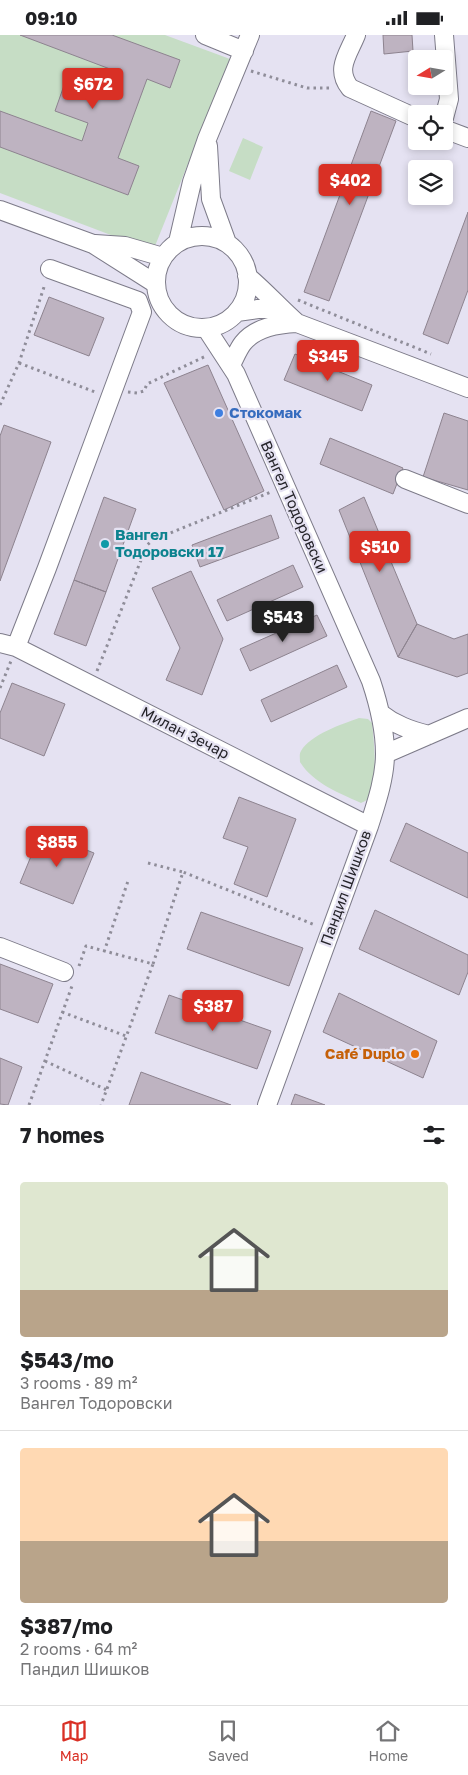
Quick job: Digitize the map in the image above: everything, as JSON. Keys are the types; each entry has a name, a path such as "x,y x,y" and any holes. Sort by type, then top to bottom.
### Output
{"street":[{"path":"178,242 192,182 207,139 248,61 205,35"},
{"path":"356,35 342,70 344,81 350,88 408,113"},
{"path":"444,35 449,99 447,105"},
{"path":"453,132 468,138"},
{"path":"207,139 211,199 227,243 240,258 247,276 246,295 236,312"},
{"path":"0,210 93,243 156,284"},
{"path":"227,243 208,236 192,237 178,242 163,257 157,269 156,284 160,302 171,317 187,326 214,326 236,312 258,309 281,309"},
{"path":"93,243 125,246 163,257"},
{"path":"8,645 47,568 141,316 138,301 50,269"},
{"path":"247,276 297,323 468,388"},
{"path":"235,367 243,343 253,333 275,325 297,323"},
{"name":"Вангел Тодоровски","path":"214,326 235,367 372,681 380,713 385,754"},
{"path":"405,479 468,504"},
{"name":"Милан Зечар","path":"8,645 92,685 369,826"},
{"path":"380,713 408,730 429,735"},
{"path":"385,754 468,718"},
{"name":"Пандил Шишков","path":"267,1105 369,826 378,796 385,754"},
{"path":"0,947 72,975"}],"path":[{"path":"248,61 307,88 350,88"},
{"path":"0,405 19,363 50,269"},
{"path":"297,300 432,355"},
{"path":"19,363 111,395 144,391 147,384 207,355 210,363"},
{"path":"92,685 147,545 153,540 286,487"},
{"path":"0,688 8,645"},
{"path":"148,863 183,872 330,931"},
{"path":"101,1105 153,965 183,872"},
{"path":"104,951 128,881"},
{"path":"29,1105 62,1012 72,975 86,947 153,965"},
{"path":"62,1012 126,1036"},
{"path":"45,1061 107,1090"}],"green space":[{"path":"0,35 165,35 230,59 153,251 0,193"},
{"path":"243,138 263,147 250,180 229,171"},
{"path":"359,718 368,719 372,723 375,761 374,781 370,796 361,803 319,782 300,762 300,752 311,740"}],"building":[{"path":"20,35 112,35 180,60 170,88 147,79 118,158 139,166 128,195 0,147 0,111 82,141 88,123 55,111 67,77 102,90 110,69"},
{"path":"383,35 412,35 413,50 384,54"},
{"path":"371,111 396,121 329,301 304,292"},
{"path":"468,212 468,290 448,344 423,334"},
{"path":"49,297 104,318 89,356 34,335"},
{"path":"295,354 372,385 362,411 284,380"},
{"path":"208,365 264,491 224,510 164,383"},
{"path":"444,413 468,421 468,490 423,477"},
{"path":"4,425 51,442 0,581 0,436"},
{"path":"330,438 403,468 393,494 320,464"},
{"name":"Вангел Тодоровски 17","path":"104,497 136,509 106,592 74,580"},
{"path":"364,497 417,624 398,657 339,510"},
{"path":"271,515 279,538 200,567 192,545"},
{"path":"293,565 303,587 227,621 217,600"},
{"path":"191,571 223,639 202,695 166,680 180,648 152,588"},
{"path":"74,580 106,592 86,646 54,634"},
{"path":"317,615 327,636 250,671 240,649"},
{"path":"417,624 454,639 468,634 468,673 457,677 398,657"},
{"path":"337,665 347,687 271,722 261,700"},
{"path":"12,683 65,704 44,756 0,738 0,713"},
{"path":"239,797 296,819 267,897 234,884 248,847 223,838"},
{"path":"406,823 468,853 468,898 390,861"},
{"path":"41,832 94,853 73,904 20,883"},
{"path":"375,910 468,955 468,972 459,995 359,949"},
{"path":"201,912 303,948 289,986 187,949"},
{"path":"0,964 53,984 38,1023 0,1009"},
{"path":"339,993 437,1041 423,1078 323,1032"},
{"path":"169,995 271,1031 257,1069 155,1033"},
{"path":"0,1058 22,1067 8,1105 0,1104"},
{"path":"141,1072 184,1088 231,1105 129,1105"},
{"path":"295,1094 325,1105 291,1105"}],"place":[{"name":"Стокомак","path":"219,413"},
{"name":"Вангел Тодоровски 17","path":"105,544"},
{"name":"Café Duplo","path":"415,1054"}]}
